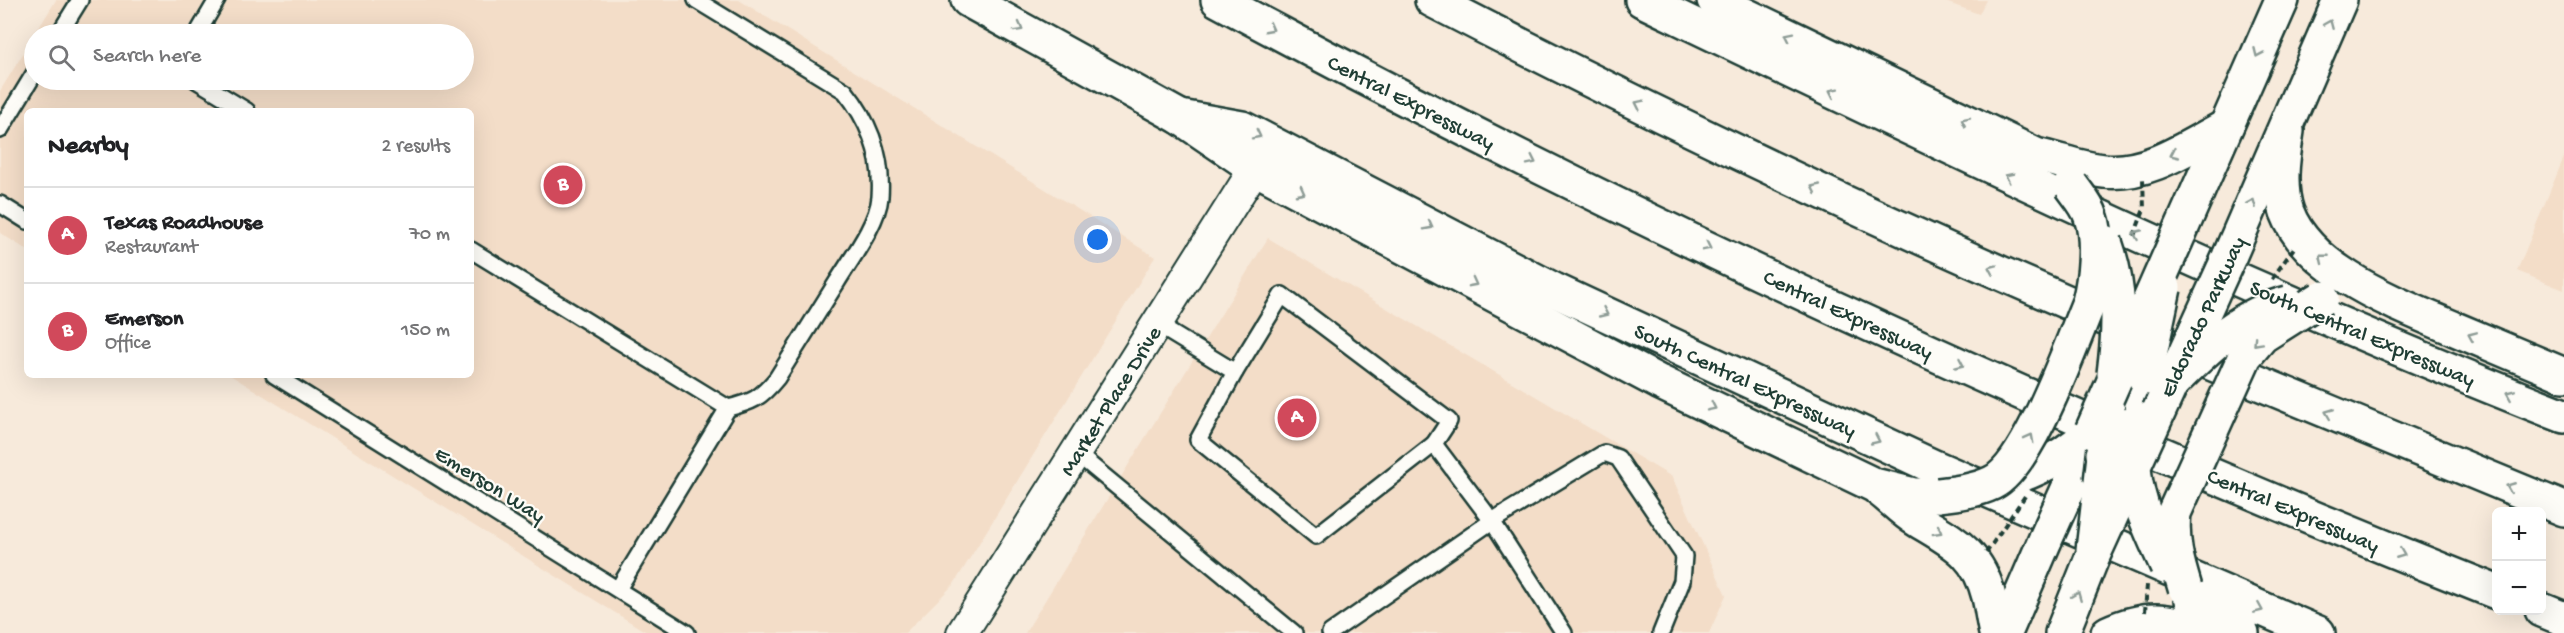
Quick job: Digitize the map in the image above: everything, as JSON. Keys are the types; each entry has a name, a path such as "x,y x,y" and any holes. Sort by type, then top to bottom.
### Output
{"main road":[{"name":"South Central Expressway","path":"968,0 1180,117 1255,168 1659,382 1874,485"},
{"name":"Central Expressway","path":"1218,0 1358,74 1573,182 1896,335 2231,483 2492,590"},
{"path":"1432,0 1716,142 2024,284 2271,390 2564,509"},
{"name":"South Central Expressway","path":"1642,0 2062,201 2344,325 2564,416"},
{"path":"1714,0 2036,155 2089,170 2126,171 2159,161 2226,127"},
{"path":"2005,633 2070,487 2111,420 2179,234 2282,0"},
{"name":"Eldorado Parkway","path":"2062,633 2092,558 2133,467 2156,383 2196,329 2340,0"},
{"path":"2290,114 2282,173 2287,212 2308,245 2370,292"},
{"name":"South Central Expressway","path":"1180,117 1242,128 1554,290 1934,467 2318,633"},
{"path":"2036,155 2044,166 2071,185 2101,231 2118,290 2119,333 2111,420 2092,558"},
{"path":"1993,483 2010,469 2034,431 2089,302 2096,263 2092,217"},
{"path":"2156,383 2155,325 2179,234"},
{"name":"South Central Expressway","path":"2370,292 2564,375"},
{"path":"1874,485 1914,495 1938,495 1968,491 2017,478 2069,451 2238,323 2278,305 2298,300 2370,292"},
{"path":"2195,609 2174,551 2172,533 2174,513 2245,356 2262,336 2322,298"},
{"path":"2111,420 2133,467 2138,494 2150,529 2171,574 2195,609 2242,633"},
{"path":"1874,485 1914,518 1955,541 1965,552 1975,566 1989,596 1996,633"},
{"path":"2108,633 2129,624 2156,620 2178,623 2195,609"},
{"path":"2546,612 2564,619"}],"street":[{"name":"Market Place Drive","path":"970,630 1076,453 1255,168"}],"lane":[{"path":"65,24 80,0"},
{"path":"203,24 218,0"},
{"path":"618,589 728,408 754,401 765,393 777,378 848,265 872,223 880,198 873,136 861,111 845,92 696,0"},
{"path":"0,130 24,90"},
{"path":"212,90 242,108"},
{"path":"0,204 24,219"},
{"path":"474,252 728,408"},
{"path":"1282,295 1449,421 1434,444 1316,536 1198,440 1235,372 1282,295"},
{"path":"1156,324 1235,372"},
{"name":"Emerson Way","path":"279,378 685,632"},
{"path":"1434,444 1492,521 1564,633"},
{"path":"1076,453 1294,633"},
{"path":"1330,633 1492,521 1604,453 1618,458 1684,556 1682,581 1661,633"}],"path":[{"path":"2132,243 2144,209 2143,179"},
{"path":"1986,553 2029,490"}],"shaded area":[{"path":"56,0 739,0 1155,257 954,584 905,633 648,633 235,378 474,378 474,108 24,108 24,248 0,233 0,91 24,52 24,90 474,90 474,24 41,24"},
{"path":"1940,0 1986,0 1979,14"},
{"path":"2564,157 2564,290 2517,271"},
{"path":"1268,238 1672,477 1726,595 1709,633 1025,633"}],"place":[{"name":"Emerson","path":"563,185"},
{"name":"Texas Roadhouse","path":"1297,418"}]}
